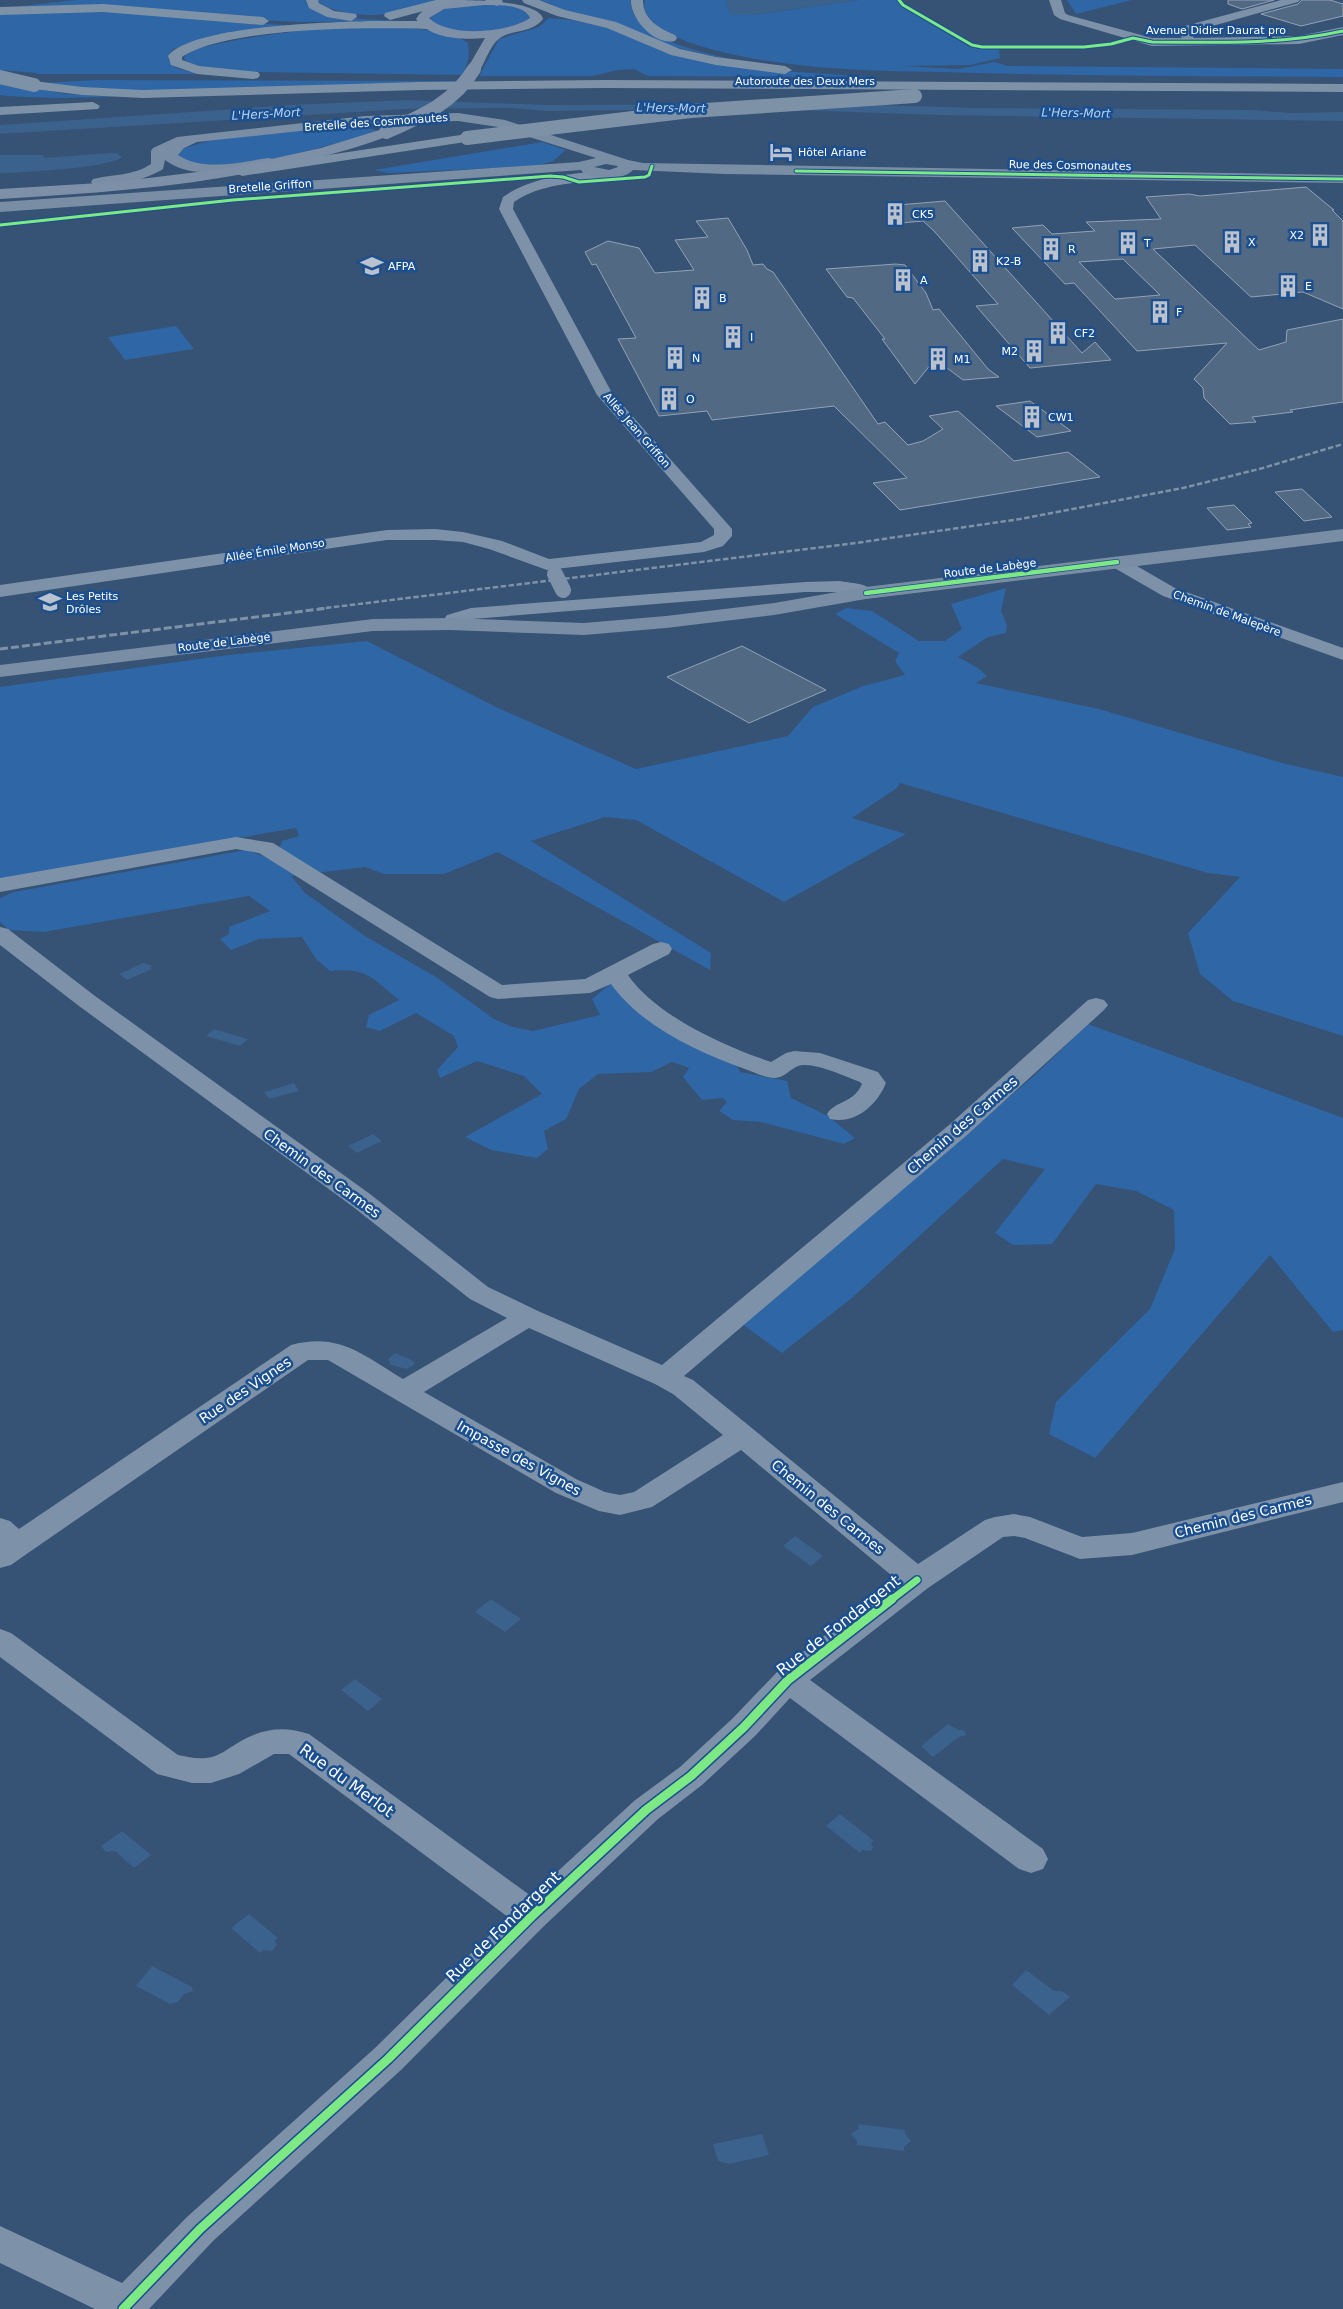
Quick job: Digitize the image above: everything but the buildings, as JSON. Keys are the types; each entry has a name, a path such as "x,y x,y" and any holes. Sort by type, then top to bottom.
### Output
{"highway":[{"path":"0,6 52,0"},
{"path":"312,0 313,5 323,11 348,21"},
{"path":"528,0 561,13 611,25 660,46 697,57 736,65 799,70 950,76 1133,80 1343,81"},
{"path":"637,0 636,6 644,20 661,34 680,43 727,56 799,70"},
{"path":"426,19 438,7 455,1"},
{"path":"270,75 197,70 176,62 175,56 184,48 211,41 396,15 455,1 494,1 518,5 536,13 596,21"},
{"path":"0,11 48,8 103,8 269,22 426,19 440,30 459,34 498,33 530,25 536,19 536,13"},
{"path":"242,172 351,144 386,132 424,114 447,100 468,81 477,68 491,39 498,33"},
{"path":"459,34 475,42 477,68"},
{"name":"Autoroute des Deux Mers","path":"314,78 477,68 1133,80"},
{"path":"885,72 950,76"},
{"path":"288,76 314,78"},
{"path":"0,77 81,77"},
{"path":"0,77 34,85 82,91 143,94 508,85 1343,88"},
{"path":"179,77 314,78"},
{"path":"1,104 315,95 795,87"},
{"path":"1,104 232,94 264,90"},
{"path":"0,194 148,184 242,172 467,138 666,112 915,96 1050,93 1343,93"},
{"path":"0,184 150,181 208,174 280,160 386,132"}],"main road":[{"name":"Bretelle des Cosmonautes","path":"86,183 142,175 158,166 158,151 164,146 192,138 365,120 458,117 500,123 582,149 591,170"},
{"name":"Bretelle des Cosmonautes","path":"226,134 179,145 171,151 170,157 186,166 204,168 232,168 280,160"},
{"path":"582,149 591,156 591,170"},
{"name":"Bretelle Griffon","path":"540,169 591,170"},
{"name":"Bretelle Griffon","path":"0,207 422,176 540,169 591,170"},
{"name":"Rue des Cosmonautes","path":"591,170 724,170 1343,179"},
{"name":"Route de Labège","path":"0,670 365,626 450,624 584,629 666,622 774,609 866,593 1343,535"}],"street":[{"name":"Avenue Didier Daurat pro","path":"1055,0 1060,15 1064,17 1152,42 1299,40 1343,31"},
{"path":"1190,41 1185,32 1190,28 1294,0"},
{"name":"Allée Jean Griffon","path":"558,583 704,547 717,542 724,532 720,525 605,395 506,209 508,200 516,193 533,186 591,170"},
{"name":"Allée Émile Monso","path":"0,591 387,534 464,537 505,548 558,583"},
{"name":"Chemin de Malepère","path":"1117,562 1169,592 1343,654"},
{"name":"Route de Labège","path":"450,624 454,619 558,583 744,593 830,587 858,590 866,593"},
{"path":"744,593 752,595 774,609"},
{"path":"0,885 236,843 250,844 265,848 498,992 590,986 661,949"},
{"name":"Chemin des Carmes","path":"0,934 102,1012 361,1200 479,1293 528,1317 665,1377 683,1387 917,1580 995,1528 1014,1525 1030,1528 1080,1548 1109,1547 1132,1544 1343,1492"},
{"path":"615,973 620,984 668,1025 727,1055 774,1071 794,1058 820,1060 869,1077 874,1083 871,1094 856,1108 839,1114"},
{"name":"Chemin des Carmes","path":"665,1377 958,1130 1096,1005"},
{"path":"403,1392 528,1317"},
{"name":"Rue des Vignes","path":"6,1544 301,1352 334,1351 403,1392"},
{"name":"Impasse des Vignes","path":"403,1392 566,1486 599,1501 620,1505 642,1500 742,1436"},
{"name":"Rue de Fondargent","path":"122,2309 200,2229 388,2059 532,1916 646,1810 691,1776 744,1727 788,1680 917,1580"},
{"name":"Rue du Merlot","path":"0,1641 168,1765 193,1771 216,1769 265,1742 285,1739 298,1743 532,1916"},
{"path":"788,1680 1032,1859"},
{"path":"0,2244 108,2296 122,2309"}],"shaded area":[{"path":"75,0 306,0 309,6 349,18 399,21 298,22 13,7"},
{"path":"317,0 439,0 398,12 368,15 331,9"},
{"path":"539,0 631,0 634,14 643,25 657,35 694,50 743,61 721,58 656,42"},
{"path":"645,0 727,0 726,5 732,15 754,15 859,0 897,0 913,13 968,46 999,48 1000,58 970,65 902,66 958,69 994,62 1008,66 1343,69 1343,77 924,72 794,65 715,50 693,44 672,35 656,25 646,14"},
{"path":"1067,0 1132,0 1076,14"},
{"path":"501,4 525,11 530,17 529,20 492,31 465,32 440,26 430,20 431,16 447,8"},
{"path":"89,10 298,26 187,44 172,50 168,58 170,62 179,69 196,73 194,74 36,74 0,70 0,12"},
{"path":"549,18 573,20 612,29 663,51 767,70 874,77 648,76 634,69 618,70 592,76 479,76 499,39 539,27"},
{"path":"346,27 409,28 457,37 468,43 469,56 467,64 462,75 252,72 203,68 185,61 184,58 188,51 247,38"},
{"path":"97,80 458,81 457,83 159,91 108,90 41,83"},
{"path":"0,83 66,94 115,97 52,98 7,96 0,95"},
{"path":"354,125 376,130 375,133 304,152 253,162 227,165 203,164 181,161 178,154 181,149 212,140"},
{"path":"542,142 566,150 553,161 537,166 388,173 374,170"},
{"path":"176,326 194,349 125,360 108,337"},
{"path":"1006,588 1001,611 1007,625 1006,633 988,637 958,657 978,668 987,676 976,683 1099,709 1282,763 1343,777 1343,1036 1233,1001 1200,974 1188,933 1240,877 1208,873 900,783 897,788 852,818 906,834 784,902 636,820 605,817 531,841 711,953 710,970 498,852 444,874 384,874 365,867 291,876 305,893 365,936 436,977 494,1019 513,1027 533,1031 600,1015 592,999 610,984 634,992 731,1053 740,1072 787,1081 791,1098 828,1116 855,1138 844,1144 761,1122 733,1120 719,1111 727,1102 723,1098 702,1100 683,1077 689,1068 672,1062 651,1072 598,1074 579,1089 566,1119 544,1131 548,1149 537,1158 491,1150 465,1137 542,1094 524,1076 477,1061 440,1078 437,1070 458,1047 454,1036 416,1013 380,1031 366,1027 369,1015 399,1000 375,980 361,973 342,970 330,971 316,959 302,937 259,939 231,950 220,939 229,934 229,927 270,911 249,896 44,932 9,930 0,922 0,898 14,892 246,850 266,857 278,853 282,841 299,836 296,828 0,879 0,687 220,656 367,641 496,707 636,769 788,736 813,707 863,686 905,675 895,661 899,653 835,614 846,608 872,611 919,641 945,641 962,629 951,604"},
{"path":"1088,1024 1343,1118 1343,1330 1333,1332 1270,1255 1095,1458 1049,1434 1056,1402 1150,1309 1175,1249 1174,1210 1136,1191 1096,1184 1052,1244 1013,1245 995,1233 1045,1169 1003,1159 853,1297 782,1353 742,1324 1035,1075"}],"water":[{"path":"727,0 859,0 754,15 732,15 726,5"},
{"name":"L'Hers-Mort","path":"408,100 547,105 849,104 976,108 1252,110 1291,113 1343,112 1343,121 937,115 766,109 547,111 511,108 405,109 0,134 0,125 291,105"},
{"path":"117,153 122,157 114,161 83,167 0,173 0,155 43,155 44,158"},
{"path":"143,963 153,966 150,967 152,969 127,980 119,974"},
{"path":"214,1029 248,1039 240,1046 206,1036"},
{"path":"294,1083 299,1091 269,1099 264,1092"},
{"path":"373,1134 382,1141 357,1153 348,1146"},
{"path":"395,1353 412,1360 414,1365 406,1369 391,1365 388,1359"},
{"path":"795,1536 823,1556 811,1566 783,1546"},
{"path":"491,1599 521,1619 505,1632 475,1612"},
{"path":"355,1679 382,1699 368,1711 341,1690"},
{"path":"948,1724 963,1730 967,1735 959,1737 933,1757 921,1746"},
{"path":"840,1814 874,1841 871,1843 873,1847 871,1851 862,1850 860,1853 826,1826"},
{"path":"122,1831 151,1855 134,1868 115,1851 106,1852 101,1846"},
{"path":"249,1914 278,1938 275,1940 277,1945 272,1951 263,1950 260,1953 231,1928"},
{"path":"152,1966 192,1987 193,1991 184,1994 178,2002 170,2004 136,1986"},
{"path":"1026,1970 1054,1991 1062,1991 1070,1997 1049,2015 1012,1985"},
{"path":"859,2124 905,2130 905,2134 911,2141 904,2147 904,2151 857,2145 857,2141 851,2134 858,2129"},
{"path":"762,2134 769,2155 729,2164 718,2161 713,2144"}],"railway":[{"path":"318,609 856,543 1020,519 1183,488 1263,468 1343,444"},
{"path":"0,649 328,608"}],"cycle path":[{"path":"899,0 903,5 972,45 982,47 1084,47 1111,44 1133,38 1152,42 1272,42 1296,40 1343,31"},
{"path":"0,225 312,193 550,176 563,177 579,182 645,177 649,175 652,166"},
{"path":"796,171 1343,179"},
{"path":"866,593 1117,562"},
{"path":"123,2309 200,2229 388,2059 532,1916 646,1810 691,1776 744,1727 788,1680 917,1580"}],"place":[{"name":"Hôtel Ariane","path":"781,152"},
{"name":"CK5","path":"895,214"},
{"name":"X2","path":"1320,235"},
{"name":"X","path":"1232,242"},
{"name":"T","path":"1128,243"},
{"name":"R","path":"1051,249"},
{"name":"K2-B","path":"980,261"},
{"name":"AFPA","path":"372,266"},
{"name":"A","path":"903,280"},
{"name":"E","path":"1288,286"},
{"name":"B","path":"702,298"},
{"name":"F","path":"1160,312"},
{"name":"CF2","path":"1058,333"},
{"name":"I","path":"733,337"},
{"name":"M2","path":"1034,351"},
{"name":"N","path":"675,358"},
{"name":"M1","path":"938,359"},
{"name":"O","path":"669,399"},
{"name":"CW1","path":"1032,417"},
{"name":"Les Petits Drôles","path":"50,602"}]}
